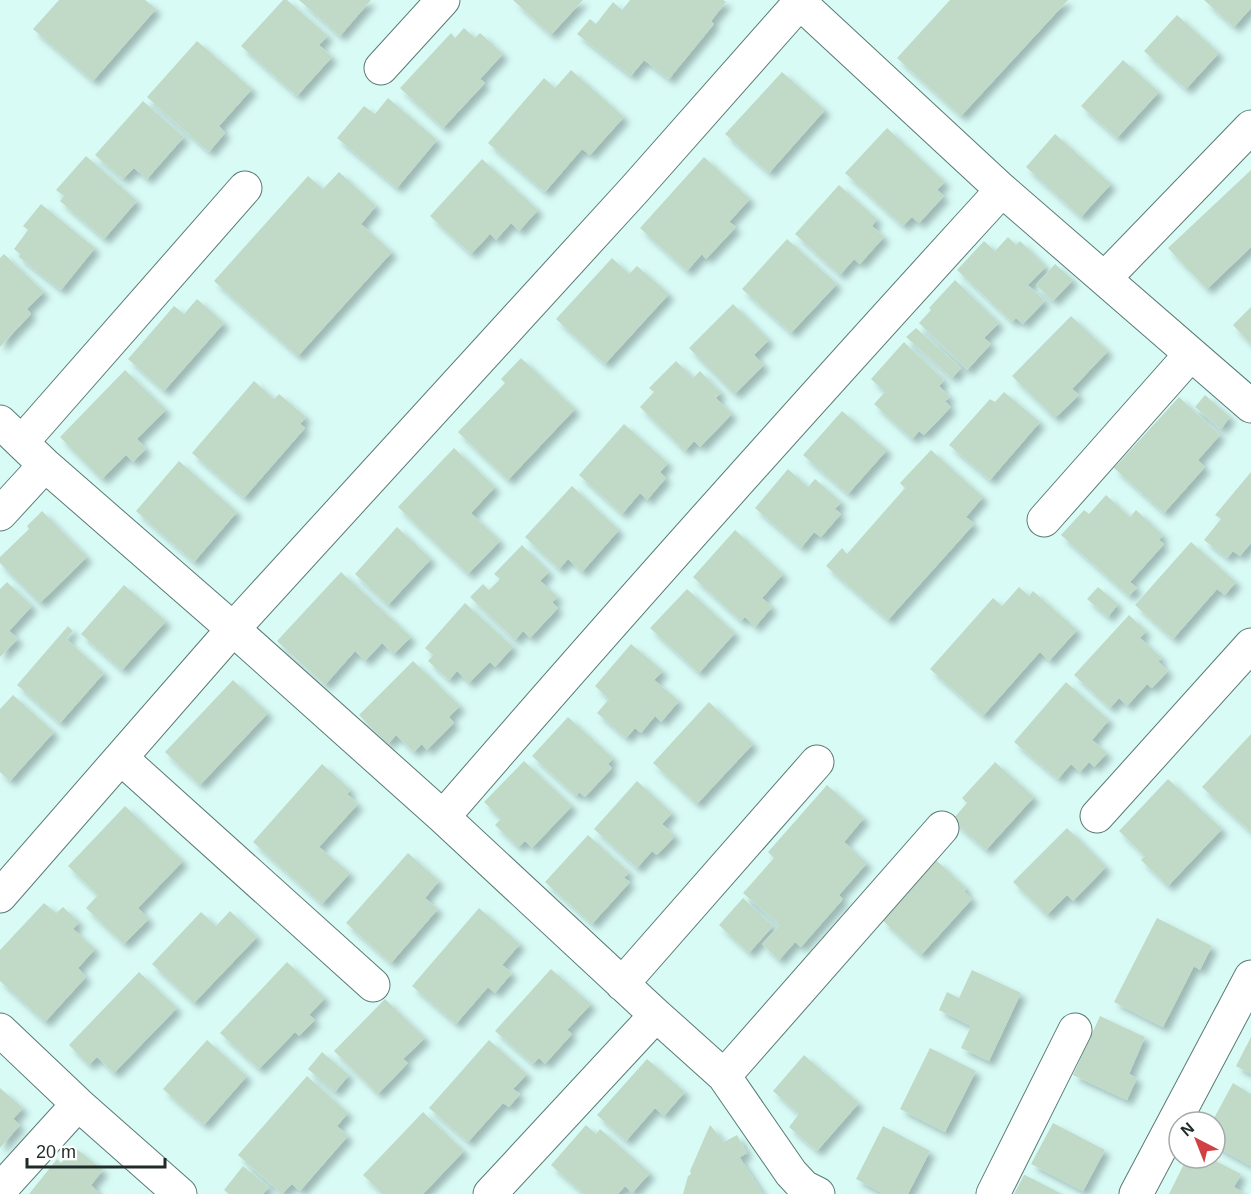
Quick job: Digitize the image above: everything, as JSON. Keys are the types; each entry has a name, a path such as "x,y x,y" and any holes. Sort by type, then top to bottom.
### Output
{"street":[{"path":"381,68 443,0"},
{"path":"0,896 233,628 626,199 800,1 1002,190 1251,406"},
{"path":"1105,279 1251,127"},
{"path":"245,188 11,432 45,465 233,628 724,1076 791,1173 804,1188 818,1194"},
{"path":"443,818 554,688 797,414 1002,190"},
{"path":"1044,520 1191,354"},
{"path":"0,514 45,465"},
{"path":"1097,816 1251,645"},
{"path":"121,758 373,985"},
{"path":"622,984 817,762"},
{"path":"724,1076 942,828"},
{"path":"1136,1194 1251,977"},
{"path":"490,1194 656,1015"},
{"path":"0,1030 78,1104 180,1194"},
{"path":"993,1194 1075,1030"},
{"path":"0,1190 78,1104"}],"building":[{"path":"59,0 145,0 156,9 93,81 33,29"},
{"path":"283,0 287,0 328,36 319,45 332,57 297,96 241,46"},
{"path":"299,0 371,0 340,36"},
{"path":"513,0 583,0 551,35"},
{"path":"630,0 723,0 726,2 711,21 714,24 669,79 644,60 631,76 577,34 590,19 596,24 613,2 622,10"},
{"path":"950,0 1068,0 961,116 897,58"},
{"path":"1204,0 1251,0 1251,8 1234,27"},
{"path":"1177,15 1219,53 1186,89 1144,51"},
{"path":"464,28 475,38 480,33 503,54 480,79 485,83 443,128 400,88 451,33 455,38"},
{"path":"197,41 252,89 219,126 225,133 209,152 147,97"},
{"path":"1123,60 1159,92 1117,138 1081,106"},
{"path":"571,70 624,117 590,155 582,149 545,192 488,143 544,78 555,88"},
{"path":"782,72 825,110 769,173 725,134"},
{"path":"388,98 437,140 397,188 337,138 364,106 375,114"},
{"path":"143,101 184,137 147,179 134,168 123,179 95,155"},
{"path":"887,128 945,182 937,190 944,196 919,223 912,217 903,226 845,173"},
{"path":"1055,134 1111,184 1081,217 1026,167"},
{"path":"86,156 137,201 104,239 60,201 64,196 56,190"},
{"path":"704,157 750,199 729,222 736,227 706,259 702,254 687,271 640,228"},
{"path":"482,159 538,210 519,231 511,223 496,240 490,234 471,254 430,216"},
{"path":"1251,170 1251,247 1207,289 1168,248"},
{"path":"339,172 376,206 361,224 392,252 298,356 214,281 308,176 323,189"},
{"path":"839,185 877,219 872,226 884,237 860,264 854,259 840,275 795,234"},
{"path":"41,204 95,248 61,290 19,257 20,254 14,249 28,230 23,226"},
{"path":"1008,237 1016,245 1020,241 1046,267 1028,285 1045,301 1023,324 1016,318 1012,322 957,270 984,241 995,251"},
{"path":"787,239 837,284 791,333 742,289"},
{"path":"4,254 44,292 27,309 31,314 0,347 0,258"},
{"path":"612,258 629,274 637,266 669,294 605,364 556,319"},
{"path":"1055,264 1073,280 1053,301 1036,285"},
{"path":"955,280 999,323 984,338 991,344 967,370 919,323 931,310 929,308"},
{"path":"197,299 224,323 164,391 128,359 174,306 184,314"},
{"path":"733,304 769,340 754,355 764,365 735,394 689,348"},
{"path":"1251,307 1251,344 1233,325"},
{"path":"1071,316 1108,351 1072,389 1079,395 1055,418 1012,376"},
{"path":"916,328 961,368 952,378 906,337"},
{"path":"904,342 944,380 939,386 950,397 945,401 951,407 924,435 919,431 912,439 874,404 885,392 871,379"},
{"path":"521,358 575,409 508,480 458,432 505,383 501,379"},
{"path":"676,361 693,378 700,371 721,393 716,398 732,414 700,447 694,441 685,451 640,407 654,392 649,388"},
{"path":"125,370 166,410 137,439 146,449 133,462 126,455 102,479 60,437"},
{"path":"254,381 274,399 279,394 306,417 300,424 305,428 244,498 192,453"},
{"path":"1004,392 1040,422 990,480 949,445 990,399 995,402"},
{"path":"1205,395 1230,417 1221,429 1195,407"},
{"path":"1179,397 1220,435 1198,460 1205,467 1164,513 1114,468"},
{"path":"842,411 887,450 848,494 803,455"},
{"path":"624,424 668,463 660,472 666,478 647,500 640,493 622,514 579,475"},
{"path":"454,448 495,487 471,513 500,541 468,574 398,507"},
{"path":"931,450 983,497 966,517 974,524 888,620 826,566 842,548 847,554 905,488 900,483"},
{"path":"179,461 237,512 194,562 136,511"},
{"path":"788,469 808,487 815,479 841,502 835,509 841,514 821,537 814,532 801,548 755,508"},
{"path":"1251,472 1251,543 1240,556 1233,551 1227,558 1204,540 1221,519 1215,515"},
{"path":"572,486 619,530 582,572 568,559 559,569 525,537"},
{"path":"1106,495 1130,517 1136,510 1163,535 1159,540 1164,544 1130,582 1137,588 1129,596 1061,535 1084,510 1089,514"},
{"path":"42,511 87,557 40,603 0,563 0,557 29,529 27,526"},
{"path":"397,527 431,559 388,605 355,574"},
{"path":"735,530 783,574 762,598 772,607 755,627 745,617 741,621 693,577"},
{"path":"1191,542 1236,582 1225,595 1217,589 1173,639 1135,605"},
{"path":"522,545 549,572 540,581 558,597 552,602 558,608 530,638 523,631 515,640 470,597 483,584 489,590 500,579 494,574"},
{"path":"341,572 411,637 394,654 382,643 365,661 355,651 325,685 277,641"},
{"path":"7,582 32,606 9,631 18,639 0,657 0,589"},
{"path":"124,585 166,621 122,670 81,634"},
{"path":"1019,587 1029,596 1033,591 1077,630 1049,661 1040,652 983,716 930,669 993,598 1002,606"},
{"path":"1098,587 1118,604 1108,617 1087,599"},
{"path":"687,589 735,633 699,673 650,628"},
{"path":"465,603 513,647 495,667 490,662 469,683 457,671 449,680 428,661 433,655 425,648"},
{"path":"1129,615 1146,631 1140,638 1162,658 1158,661 1168,671 1152,688 1147,684 1127,706 1119,698 1110,708 1074,675"},
{"path":"68,626 73,631 66,639 104,673 60,723 17,685"},
{"path":"631,644 663,671 654,680 679,701 661,722 655,716 641,733 635,728 626,738 597,713 609,699 595,686"},
{"path":"413,661 460,706 449,717 454,723 427,750 422,744 414,752 396,735 388,744 359,715"},
{"path":"233,680 268,713 200,785 165,752"},
{"path":"1066,682 1109,720 1092,740 1107,753 1094,767 1089,762 1080,772 1071,764 1058,779 1014,742"},
{"path":"13,695 54,732 10,781 0,772 0,709"},
{"path":"709,702 753,744 697,804 653,763"},
{"path":"568,717 613,758 608,764 612,768 585,797 579,792 576,796 532,756"},
{"path":"1251,734 1251,832 1202,787"},
{"path":"524,761 572,806 532,848 525,841 518,847 495,825 501,819 484,802"},
{"path":"995,762 1034,797 986,850 952,820 967,803 962,798"},
{"path":"322,764 351,790 347,794 358,804 319,847 350,873 322,904 253,842"},
{"path":"1168,779 1222,829 1168,886 1141,860 1145,856 1119,831"},
{"path":"637,781 672,813 662,824 675,836 657,855 652,851 637,868 594,829"},
{"path":"827,785 864,818 844,842 867,863 839,895 843,899 801,947 795,942 779,960 762,944 780,925 743,893 774,858 768,852"},
{"path":"125,806 183,861 138,908 149,919 124,944 86,908 98,895 68,866"},
{"path":"1067,828 1106,867 1073,901 1067,895 1047,915 1013,882"},
{"path":"588,835 629,872 624,878 630,882 592,924 545,882"},
{"path":"408,853 439,881 425,898 438,909 391,963 346,923"},
{"path":"936,860 966,888 964,891 972,899 921,955 882,920"},
{"path":"743,898 773,926 749,953 719,925"},
{"path":"44,903 56,913 63,907 79,922 73,929 95,949 78,968 86,977 45,1022 0,981 0,950"},
{"path":"479,908 520,944 502,965 512,973 495,993 488,987 456,1024 412,986"},
{"path":"230,911 257,937 194,1003 152,964 201,912 216,926"},
{"path":"1157,918 1212,946 1200,970 1194,966 1163,1027 1114,1002"},
{"path":"287,962 325,998 309,1015 315,1020 299,1036 295,1032 259,1069 220,1033"},
{"path":"551,969 591,1004 567,1030 572,1034 545,1064 539,1058 533,1064 495,1031"},
{"path":"972,970 1021,993 989,1061 961,1048 971,1026 939,1010 947,992 959,998"},
{"path":"139,972 177,1008 114,1073 97,1057 89,1065 69,1045"},
{"path":"385,999 425,1038 403,1059 408,1063 378,1094 334,1051"},
{"path":"1100,1016 1145,1037 1129,1074 1137,1078 1127,1100 1073,1075"},
{"path":"1251,1037 1251,1074 1236,1066"},
{"path":"207,1040 247,1076 204,1125 163,1089"},
{"path":"489,1040 527,1074 513,1089 520,1094 509,1107 503,1103 468,1142 429,1108"},
{"path":"930,1048 976,1071 945,1132 900,1109"},
{"path":"322,1052 349,1075 335,1092 308,1069"},
{"path":"804,1055 859,1103 817,1151 789,1127 799,1114 773,1091"},
{"path":"647,1059 685,1092 664,1116 655,1108 626,1141 597,1115"},
{"path":"307,1076 348,1113 337,1126 348,1136 300,1191 292,1184 282,1194 238,1155"},
{"path":"1233,1083 1251,1094 1251,1166 1227,1153 1227,1110 1218,1110"},
{"path":"0,1088 23,1108 13,1119 20,1125 0,1148"},
{"path":"423,1112 464,1151 423,1194 383,1194 363,1175"},
{"path":"1053,1123 1105,1150 1083,1191 1031,1164"},
{"path":"586,1125 596,1134 600,1129 650,1173 632,1193 625,1186 618,1194 584,1194 551,1165"},
{"path":"710,1125 724,1142 737,1135 747,1153 717,1171 740,1158 763,1194 683,1194 688,1176 691,1174 690,1171"},
{"path":"883,1126 930,1151 908,1194 884,1194 856,1179"},
{"path":"74,1147 103,1170 91,1185 98,1192 97,1194 29,1194 57,1159 61,1163"},
{"path":"243,1166 269,1187 263,1194 229,1194 224,1190"},
{"path":"1227,1167 1241,1174 1234,1187 1242,1192 1241,1194 1169,1194 1181,1170 1227,1170"},
{"path":"1025,1175 1062,1194 1014,1194"}]}
